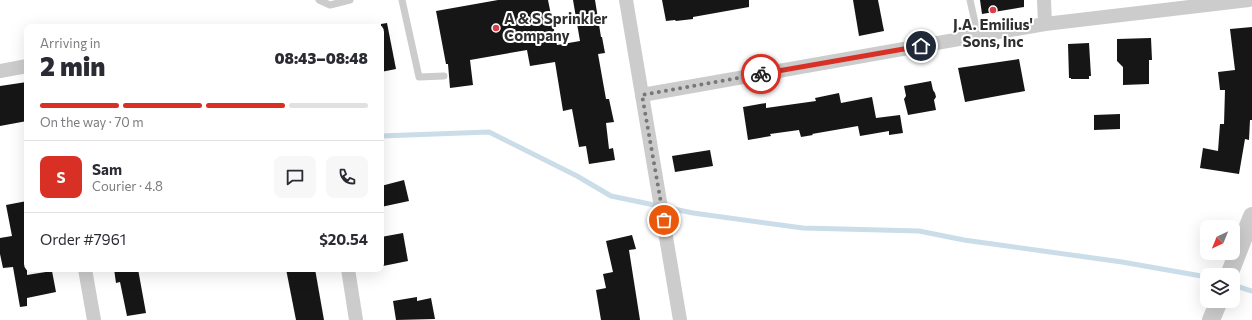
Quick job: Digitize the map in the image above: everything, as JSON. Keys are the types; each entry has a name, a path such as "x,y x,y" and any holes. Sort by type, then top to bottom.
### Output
{"street":[{"path":"626,0 680,320"},
{"path":"1044,0 1045,24"},
{"path":"642,95 1045,24 1249,0"},
{"path":"0,71 24,67"},
{"path":"1232,268 1252,216"},
{"path":"86,272 94,320"},
{"path":"348,272 356,320"},
{"path":"1211,320 1215,308"}],"lane":[{"path":"319,0 330,5 350,0"},
{"path":"402,0 420,77 444,76"},
{"path":"970,0 978,36"}],"building":[{"path":"498,0 548,0 557,45 580,41 573,0 595,0 605,53 598,54 606,99 609,99 614,122 606,123 609,149 613,148 615,160 589,164 586,146 579,147 572,109 563,111 555,62 530,66 527,50 470,60 473,85 450,88 448,64 446,64 436,11"},
{"path":"662,0 749,0 749,7 693,17 693,19 666,21"},
{"path":"853,0 878,0 884,31 859,36"},
{"name":"J.A. Emilius' Sons, Inc","path":"980,0 1024,0 1024,7 982,14"},
{"path":"387,23 396,69 384,71 384,24 381,24"},
{"path":"1252,27 1252,120 1250,120 1249,140 1245,139 1239,174 1200,168 1203,148 1218,151 1220,124 1224,124 1225,90 1220,90 1218,72 1235,70 1230,29"},
{"path":"1151,38 1152,60 1149,60 1149,84 1123,85 1123,67 1117,61 1117,39"},
{"path":"1089,43 1091,76 1089,76 1089,79 1069,78 1068,44"},
{"path":"1019,59 1025,91 965,102 958,68"},
{"path":"931,81 936,97 934,100 936,110 908,115 904,99 906,96 904,86"},
{"path":"24,82 24,122 0,126 0,86"},
{"path":"839,93 841,103 872,97 876,118 900,115 903,133 889,135 889,131 860,136 858,126 801,137 799,130 770,134 771,136 748,140 743,107 766,103 766,108 816,101 815,98"},
{"path":"1120,114 1120,129 1094,130 1094,115"},
{"path":"710,150 713,166 675,172 672,156"},
{"path":"404,180 409,201 384,206 384,185"},
{"path":"24,202 24,272 27,272 27,275 52,272 56,292 27,298 27,306 20,307 13,267 3,268 0,254 0,238 12,236 6,205"},
{"path":"403,233 408,261 384,266 384,236"},
{"path":"632,235 636,249 629,250 640,320 601,320 596,290 606,288 603,274 613,272 606,241"},
{"path":"114,272 139,272 146,313 127,316 120,282 116,283"},
{"path":"287,272 316,272 324,320 296,320"},
{"path":"417,297 417,301 431,298 435,319 396,320 393,301"}],"waterway":[{"path":"384,136 489,132 577,176 611,196 693,213 803,228 919,231 964,240 1122,262 1200,276"},
{"path":"1240,287 1252,291"}],"way so far":[{"path":"664,220 642,95 761,74"}],"place":[{"name":"J.A. Emilius' Sons, Inc","path":"993,10"},
{"name":"A & S Sprinkler Company","path":"496,28"}],"route":[{"path":"761,74 921,46"}]}
